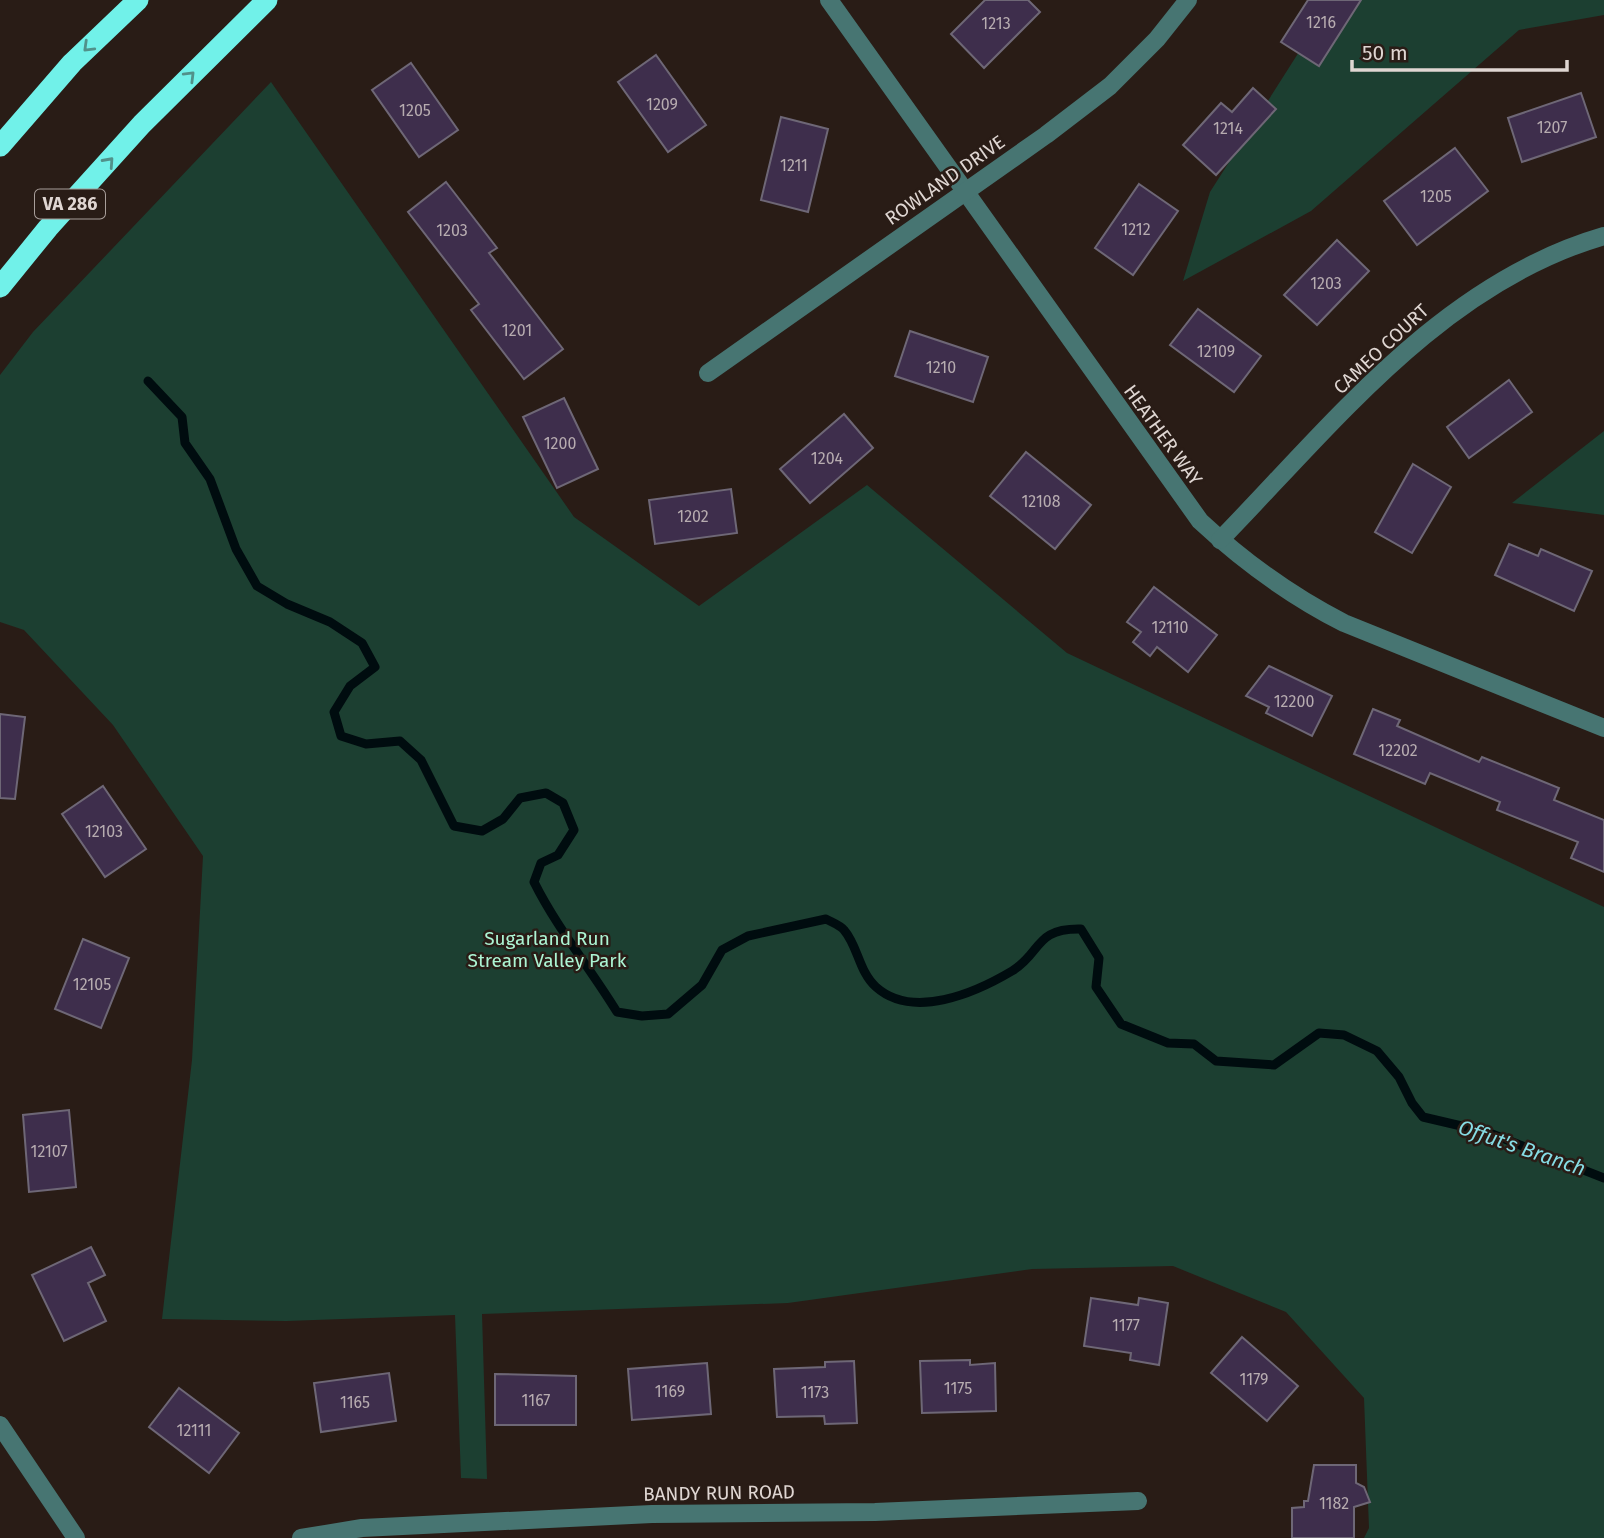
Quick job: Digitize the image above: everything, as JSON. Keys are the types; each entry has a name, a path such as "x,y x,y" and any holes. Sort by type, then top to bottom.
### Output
{"highway":[{"path":"0,146 72,63 138,0"},
{"name":"VA 286","path":"0,287 48,228 142,124 267,0"}],"street":[{"name":"HEATHER WAY","path":"829,0 1154,461 1200,522 1263,575 1345,623 1604,728"},
{"name":"ROWLAND DRIVE","path":"708,373 1046,135 1110,86 1157,40 1188,0"},
{"name":"CAMEO COURT","path":"1220,540 1377,377 1425,333 1475,296 1528,266 1604,236"},
{"path":"0,1425 76,1538"},
{"name":"BANDY RUN ROAD","path":"301,1538 362,1528 652,1514 875,1512 1138,1501"}],"green space":[{"path":"1332,0 1604,0 1604,15 1519,30 1311,211 1183,281 1210,192"},
{"name":"Sugarland Run Stream Valley Park","path":"271,82 574,517 699,606 867,485 1067,653 1604,907 1604,1538 1364,1538 1369,1528 1364,1398 1286,1312 1173,1266 1032,1269 788,1303 482,1314 487,1479 461,1478 455,1315 286,1321 162,1319 192,1060 203,856 113,725 24,630 0,622 0,375 33,332"},
{"path":"1604,431 1604,515 1512,503"}],"building":[{"path":"985,0 1028,0 1040,12 984,68 951,34"},
{"path":"1308,0 1361,0 1319,66 1281,42"},
{"path":"656,55 706,125 668,152 618,82"},
{"path":"411,63 458,130 419,157 372,90"},
{"path":"1253,88 1276,109 1216,175 1183,145 1221,103 1232,112"},
{"path":"1581,93 1596,137 1522,162 1508,118"},
{"path":"781,117 828,129 808,212 761,200"},
{"path":"1455,148 1488,191 1417,245 1384,201"},
{"path":"446,182 497,248 489,253 563,349 524,379 471,310 479,304 408,212"},
{"path":"1139,184 1178,211 1133,275 1095,248"},
{"path":"1337,240 1369,271 1317,325 1284,295"},
{"path":"1198,309 1261,356 1234,392 1170,345"},
{"path":"910,331 988,357 973,402 895,376"},
{"path":"1509,380 1532,412 1469,458 1447,427"},
{"path":"564,398 598,469 557,488 523,417"},
{"path":"844,414 873,448 810,503 780,469"},
{"path":"1026,452 1091,505 1055,549 990,496"},
{"path":"1413,464 1451,487 1412,553 1375,532"},
{"path":"731,489 737,533 655,544 649,500"},
{"path":"1509,544 1538,556 1541,549 1592,571 1574,611 1495,575"},
{"path":"1154,587 1217,635 1188,672 1157,647 1150,656 1133,642 1141,632 1127,622"},
{"path":"1269,666 1332,696 1312,736 1266,713 1269,707 1246,696"},
{"path":"1373,709 1400,720 1397,726 1479,762 1482,757 1559,788 1554,800 1604,820 1604,872 1571,858 1578,842 1497,810 1500,802 1430,773 1425,784 1354,754"},
{"path":"0,714 25,717 15,799 0,798"},
{"path":"103,786 146,849 105,877 62,814"},
{"path":"83,939 129,958 101,1028 55,1009"},
{"path":"69,1110 76,1187 29,1192 23,1115"},
{"path":"91,1247 105,1275 88,1283 106,1321 64,1341 32,1275"},
{"path":"1091,1298 1138,1305 1139,1298 1168,1303 1159,1365 1130,1360 1131,1353 1084,1346"},
{"path":"1242,1337 1298,1386 1267,1421 1211,1373"},
{"path":"970,1360 970,1365 995,1363 996,1411 922,1413 920,1361"},
{"path":"854,1361 857,1423 825,1424 824,1416 777,1417 774,1369 825,1367 825,1362"},
{"path":"707,1363 711,1414 632,1420 628,1369"},
{"path":"389,1373 396,1421 321,1432 314,1383"},
{"path":"495,1374 576,1376 576,1425 495,1425"},
{"path":"179,1388 239,1433 209,1473 149,1427"},
{"path":"1314,1465 1356,1465 1356,1483 1364,1487 1370,1502 1354,1507 1354,1538 1292,1538 1292,1508 1304,1507 1304,1501 1308,1501"}],"waterway":[{"name":"Offut's Branch","path":"148,381 182,417 185,443 210,479 236,549 257,586 287,604 330,622 362,643 375,667 350,686 334,712 341,736 366,744 400,741 421,760 454,826 482,831 503,819 520,798 546,793 563,803 574,830 558,855 541,863 534,882 553,916 617,1012 642,1016 668,1014 702,985 722,950 748,936 826,919 838,925 849,936 870,981 891,997 908,1002 944,1000 980,987 1022,964 1046,937 1066,930 1081,929 1099,958 1096,987 1121,1024 1168,1043 1194,1044 1216,1061 1274,1065 1319,1033 1344,1035 1377,1051 1399,1077 1412,1103 1423,1117 1487,1132 1604,1178"}]}
